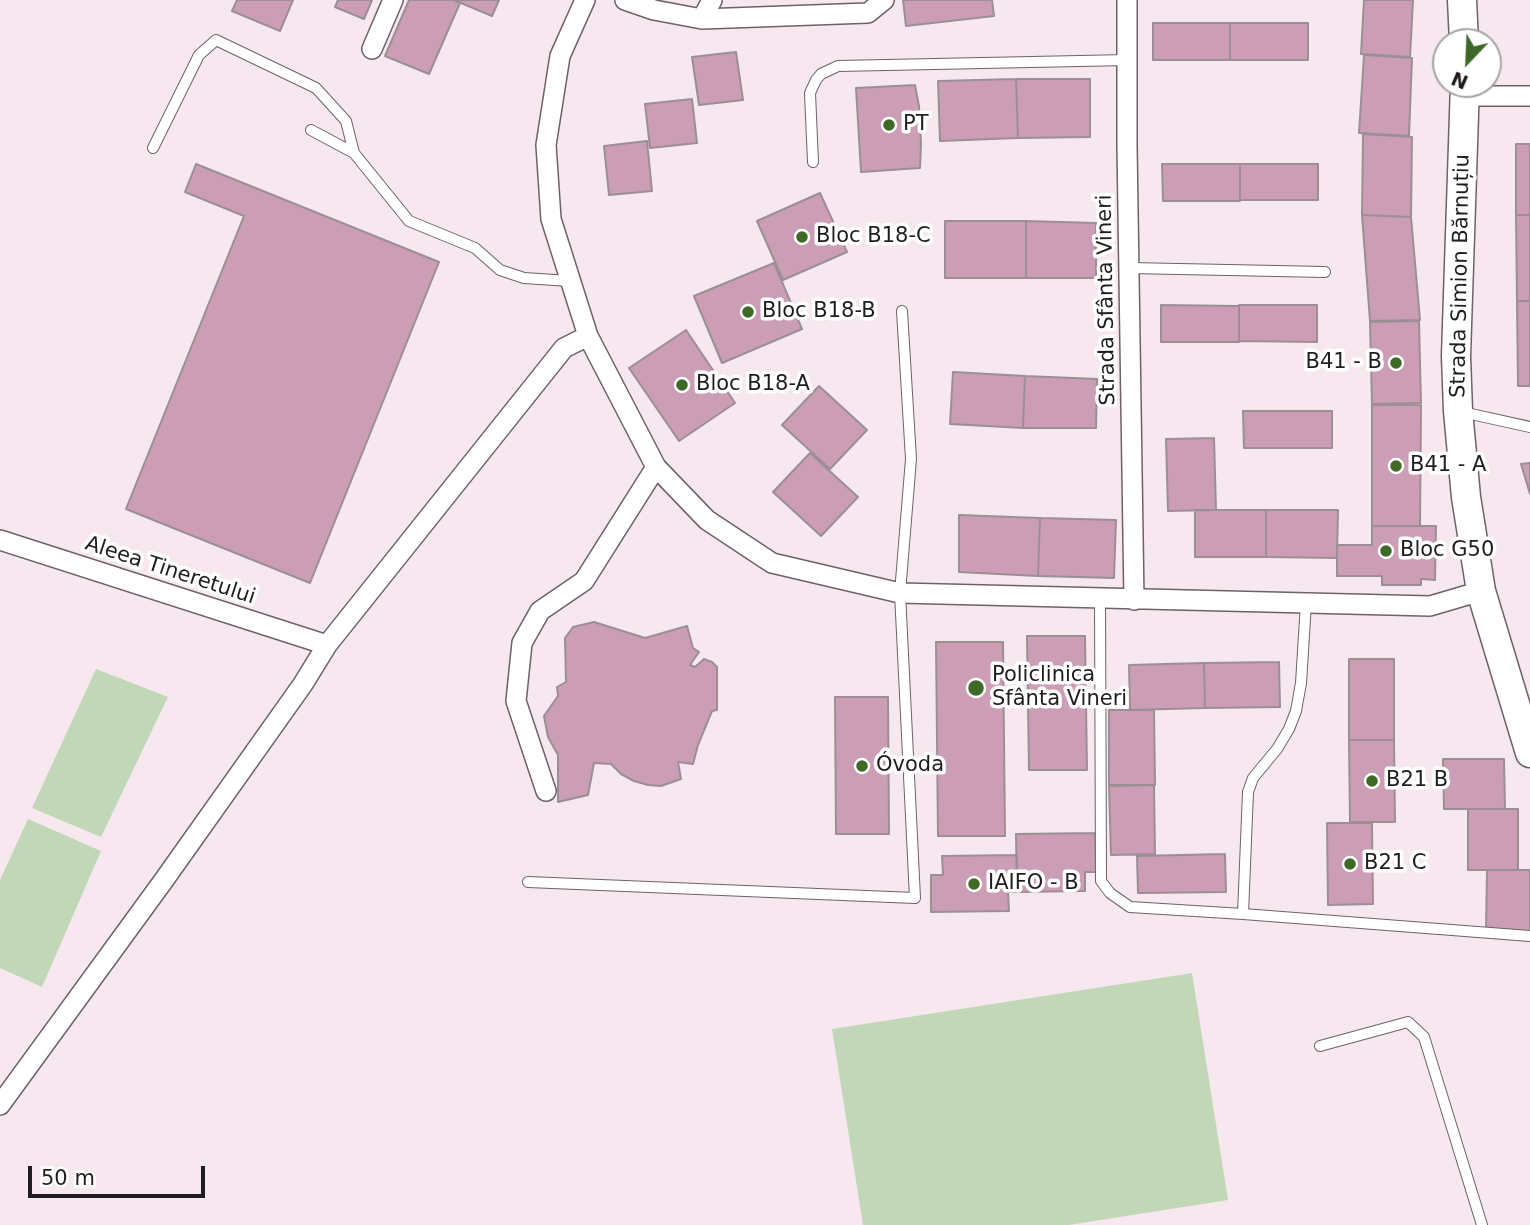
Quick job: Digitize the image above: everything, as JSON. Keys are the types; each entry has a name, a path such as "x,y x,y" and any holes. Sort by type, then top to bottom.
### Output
{"street":[{"path":"372,49 393,0"},
{"path":"584,0 560,56 546,145 551,219 588,336 656,467 707,520 772,563 900,593 1430,606 1481,591"},
{"path":"625,0 654,10 702,19 868,13 884,0"},
{"path":"702,19 712,0"},
{"name":"Strada Sfânta Vineri","path":"1127,0 1134,600"},
{"path":"1462,0 1463,28"},
{"path":"1502,93 1530,96"},
{"name":"Strada Simion Bărnuțiu","path":"1466,98 1456,356 1466,497 1481,591 1529,745"},
{"path":"0,1105 164,880 303,684 327,645 564,348 588,336"},
{"path":"547,791 516,701 522,643 540,611 584,581 656,467"},
{"name":"Aleea Tineretului","path":"0,540 327,645"}],"lane":[{"path":"153,148 199,55 216,40 316,88 346,121 354,153"},
{"path":"813,162 810,93 821,74 838,66 1128,61"},
{"path":"311,130 354,153 409,221 475,248 500,270 524,278 570,281"},
{"path":"1130,268 1325,272"},
{"path":"528,882 915,898 900,593 911,459 902,311"},
{"path":"1458,411 1530,427"},
{"path":"1100,598 1101,881 1110,893 1130,907 1530,936"},
{"path":"1243,914 1248,792 1253,778 1277,749 1289,729 1296,711 1301,682 1306,603"},
{"path":"1320,1046 1408,1021 1424,1037 1482,1225"}],"green space":[{"path":"96,669 168,697 101,837 32,808"},
{"path":"28,819 101,851 42,987 0,968 0,880"},
{"path":"1192,973 1228,1200 1069,1225 863,1225 832,1029"}],"building":[{"path":"237,0 293,0 280,31 232,11"},
{"path":"338,0 372,0 364,19 335,7"},
{"path":"409,0 454,0 460,3 429,74 385,56"},
{"path":"454,0 499,0 492,16"},
{"path":"903,0 992,0 994,16 906,26"},
{"path":"1364,0 1413,0 1410,57 1361,54"},
{"path":"1153,23 1230,23 1230,60 1153,60"},
{"path":"1230,23 1308,23 1308,60 1230,60"},
{"path":"736,52 743,100 699,105 692,57"},
{"path":"1364,55 1412,58 1409,136 1359,133"},
{"path":"1016,79 1090,79 1090,137 1018,138"},
{"path":"1016,79 1018,138 940,141 938,81"},
{"name":"PT","path":"915,85 919,106 920,168 861,172 856,88"},
{"path":"692,99 697,143 650,148 645,104"},
{"path":"1363,134 1412,137 1411,217 1362,215"},
{"path":"647,141 652,191 609,195 604,146"},
{"path":"1516,144 1530,144 1530,215 1516,215"},
{"path":"196,164 439,262 310,583 126,509 244,216 185,192"},
{"path":"1162,164 1240,164 1240,201 1163,201"},
{"path":"1240,164 1318,164 1318,200 1240,200"},
{"name":"Bloc B18-C","path":"820,193 847,252 783,280 757,221"},
{"path":"1362,215 1411,217 1420,320 1370,321"},
{"path":"1516,215 1530,215 1530,301 1517,301"},
{"path":"945,221 1026,221 1026,278 945,278"},
{"path":"1026,221 1096,223 1096,278 1026,278"},
{"name":"Bloc B18-B","path":"774,263 802,329 722,363 694,296"},
{"path":"1517,301 1530,301 1530,386 1518,386"},
{"path":"1161,305 1239,306 1239,342 1161,342"},
{"path":"1239,305 1317,305 1317,342 1239,341"},
{"name":"B41 - B","path":"1419,321 1421,403 1372,404 1370,322"},
{"name":"Bloc B18-A","path":"686,330 735,403 679,441 629,368"},
{"path":"953,372 1025,376 1023,428 950,424"},
{"path":"1025,376 1097,379 1096,428 1023,428"},
{"path":"819,386 867,430 830,469 782,425"},
{"name":"B41 - A","path":"1372,405 1421,405 1420,526 1372,526"},
{"path":"1243,411 1332,411 1332,448 1244,448"},
{"path":"1214,438 1216,510 1168,511 1166,439"},
{"path":"810,453 858,497 821,536 773,492"},
{"path":"1530,463 1530,494 1521,464"},
{"path":"1195,510 1266,510 1266,557 1195,557"},
{"path":"1266,510 1338,510 1337,558 1266,557"},
{"path":"959,515 1040,518 1038,576 959,572"},
{"path":"1040,518 1116,520 1114,578 1038,576"},
{"name":"Bloc G50","path":"1372,526 1436,526 1435,580 1421,579 1421,585 1382,585 1382,576 1337,576 1337,545 1372,545"},
{"path":"594,622 645,638 687,626 693,648 699,652 690,665 695,667 704,659 717,667 717,710 712,711 693,764 678,762 681,779 661,786 648,785 621,774 611,764 594,763 588,795 558,802 558,755 548,737 544,716 558,696 557,687 566,682 565,638 573,627"},
{"path":"1027,636 1085,636 1087,770 1029,770"},
{"path":"936,642 1003,642 1005,836 938,836"},
{"path":"1349,659 1394,659 1394,740 1349,740"},
{"path":"1279,662 1280,707 1205,708 1204,663"},
{"path":"1204,663 1205,708 1130,710 1129,665"},
{"name":"Óvoda","path":"835,697 888,697 889,834 836,834"},
{"path":"1109,710 1154,710 1155,785 1109,785"},
{"name":"B21 B","path":"1349,740 1394,740 1395,822 1350,822"},
{"path":"1443,759 1504,759 1505,809 1444,809"},
{"path":"1154,785 1155,854 1111,855 1109,786"},
{"path":"1468,809 1518,809 1518,870 1468,870"},
{"name":"B21 C","path":"1327,823 1372,823 1373,904 1328,905"},
{"path":"1095,833 1096,872 1085,872 1085,891 1017,892 1016,834"},
{"path":"1225,854 1226,892 1138,893 1137,856"},
{"name":"IAIFO - B","path":"1017,855 1017,892 1008,892 1009,911 931,912 931,875 943,875 942,856"},
{"path":"1487,870 1530,870 1530,931 1486,931"}],"place":[{"name":"PT","path":"889,125"},
{"name":"Bloc B18-C","path":"802,237"},
{"name":"Bloc B18-B","path":"748,312"},
{"name":"B41 - B","path":"1396,363"},
{"name":"Bloc B18-A","path":"682,385"},
{"name":"B41 - A","path":"1396,466"},
{"name":"Bloc G50","path":"1386,551"},
{"name":"Policlinica Sfânta Vineri","path":"976,688"},
{"name":"Óvoda","path":"862,766"},
{"name":"B21 B","path":"1372,781"},
{"name":"B21 C","path":"1350,864"},
{"name":"IAIFO - B","path":"974,884"}]}
